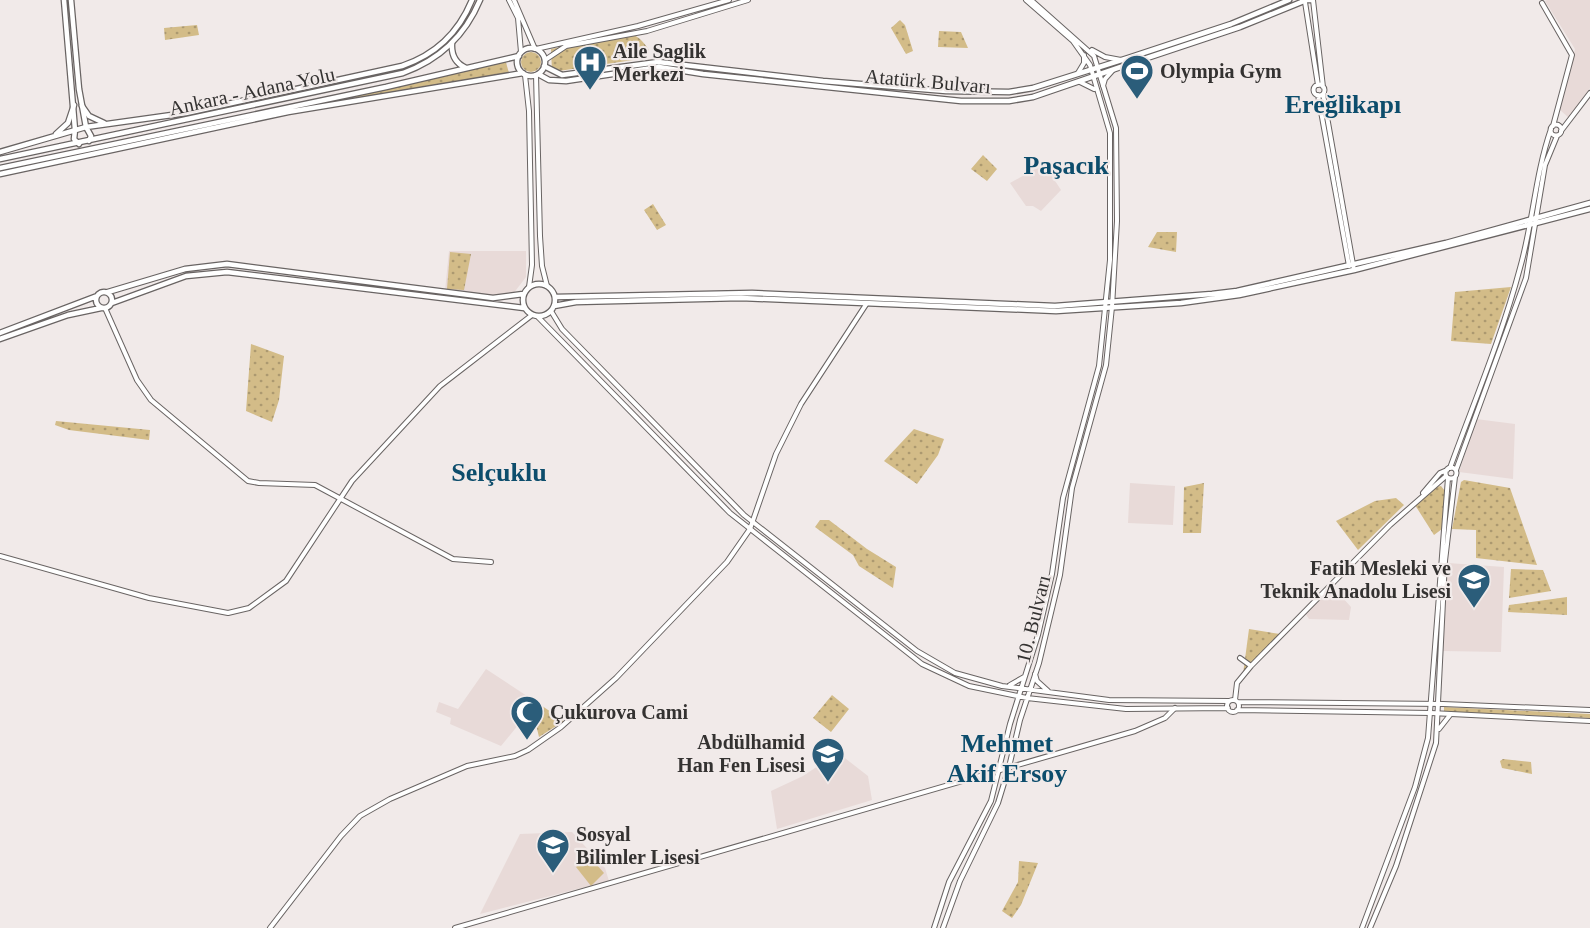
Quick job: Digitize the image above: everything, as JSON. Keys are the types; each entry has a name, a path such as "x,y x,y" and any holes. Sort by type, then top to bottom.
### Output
{"main road":[{"path":"64,0 75,139 79,144"},
{"path":"71,0 82,106 86,127 92,136 89,141"},
{"name":"Ankara - Adana Yolu","path":"0,152 86,127 186,113 402,66 430,53 449,37 464,19 472,0"},
{"name":"Ankara - Adana Yolu","path":"0,159 394,76 424,64 452,43 471,20 480,0"},
{"path":"511,0 544,63"},
{"path":"511,0 518,18 520,54 518,67 524,74 529,121 532,265 529,287 524,294 524,308"},
{"path":"0,174 466,68 536,49 638,26 729,0"},
{"path":"748,0 647,31 566,46 544,63 537,75 542,266 547,286 555,297 553,308 562,329 717,489 753,522 917,651 955,673 1002,686 1109,700 1438,704 1590,710"},
{"name":"10. Bulvarı","path":"934,928 949,882 991,801 1018,696 1028,672 1052,574 1063,498 1099,366 1112,238 1110,133 1091,69 1084,54 1073,41 1026,0"},
{"path":"1031,0 1088,48 1105,57 1122,60"},
{"name":"Atatürk Bulvarı","path":"544,63 562,75 623,65 666,62 823,81 976,92 1020,91 1231,24 1289,0"},
{"path":"1312,0 1323,94 1351,268"},
{"name":"Atatürk Bulvarı","path":"537,75 549,80 566,81 659,67 703,74 984,102 1033,97 1240,27 1304,1 1312,0"},
{"path":"1304,1 1318,85 1314,90 1318,96 1351,268"},
{"path":"1362,928 1415,787 1428,738 1448,473 1517,282 1525,250 1529,219 1572,55 1542,3"},
{"path":"452,43 455,61 466,68"},
{"path":"1088,48 1099,67"},
{"path":"1077,74 1084,63 1084,54"},
{"name":"10. Bulvarı","path":"943,928 960,880 998,803 1010,767 1060,575 1065,523 1079,457 1106,365 1113,300 1117,220 1116,128 1103,90 1099,67"},
{"path":"1103,90 1105,79 1114,69"},
{"path":"80,154 288,112 524,74 537,75"},
{"path":"1076,82 1090,84 1096,92"},
{"path":"1318,85 1323,87"},
{"path":"1438,733 1445,561 1456,470 1526,278 1545,165 1557,136 1590,93"},
{"path":"1318,96 1323,94"},
{"path":"51,137 68,123 74,105"},
{"path":"82,106 93,119 110,124"},
{"path":"1554,127 1568,121"},
{"path":"1554,127 1561,131"},
{"path":"1554,127 1553,135 1557,136"},
{"path":"0,168 67,157"},
{"path":"555,297 718,296 1055,306 1238,291 1351,268 1590,203"},
{"path":"0,556 149,598 235,613 249,608 286,580 339,498 440,386 535,316 576,302 718,296 1056,311 1181,303 1239,295 1590,209"},
{"path":"0,333 97,296 102,292 185,269 227,264 490,298 524,294"},
{"path":"0,339 68,315 103,308 186,276 227,272 524,308 535,316 730,513 922,664 969,686 1027,698 1092,706 1228,708 1232,711 1431,713 1590,721"},
{"path":"529,287 540,284 547,286"},
{"path":"108,292 112,303"},
{"path":"97,296 97,303 103,308 140,385 151,400 248,481 315,485 453,558 491,562"},
{"path":"270,928 341,836 360,816 390,799 467,766 515,756 561,727 616,678 727,562 750,529 776,454 795,416 867,303"},
{"path":"1237,710 1234,701 1237,682 1251,666 1423,494 1440,473 1456,470"},
{"path":"1448,473 1455,477"},
{"path":"1240,658 1251,666"},
{"path":"1002,686 1016,684 1028,672"},
{"path":"1035,673 1037,681 1048,691"},
{"path":"1228,708 1234,701"},
{"path":"455,928 818,821 1136,732 1165,718 1175,708"},
{"path":"1370,928 1396,866 1438,733 1445,718 1450,715"}],"shaded area":[{"path":"1590,0 1590,88 1569,118 1560,110 1575,49 1545,1"},
{"path":"900,20 905,25 913,51 906,54 891,28"},
{"path":"197,25 199,35 165,40 164,28"},
{"path":"939,31 961,32 968,48 938,47"},
{"path":"626,33 639,38 649,50 640,59 552,72 551,49"},
{"path":"531,52 538,55 541,62 538,69 531,72 524,69 521,62 524,55"},
{"path":"505,59 509,73 355,98 355,96 421,82"},
{"path":"983,155 997,169 987,181 971,169"},
{"path":"1044,164 1061,190 1041,211 1033,206 1026,206 1010,183"},
{"path":"653,204 666,225 657,230 644,210"},
{"path":"1157,232 1177,232 1176,252 1148,247"},
{"path":"449,251 526,251 526,277 513,294 494,296 445,291"},
{"path":"450,252 471,254 464,290 447,289"},
{"path":"1511,287 1491,344 1451,341 1455,292"},
{"path":"251,344 284,356 279,400 272,422 246,411"},
{"path":"1476,419 1515,424 1513,479 1459,472"},
{"path":"56,421 150,430 149,440 69,430 55,425"},
{"path":"914,429 944,439 938,455 917,484 884,461"},
{"path":"1464,480 1510,488 1537,565 1476,558 1476,530 1452,529 1461,482"},
{"path":"1130,483 1175,486 1173,525 1128,523"},
{"path":"1204,483 1201,533 1183,533 1184,487"},
{"path":"1441,486 1445,491 1442,529 1434,535 1415,505 1435,487"},
{"path":"1396,498 1404,505 1358,550 1336,521 1375,501"},
{"path":"820,520 829,520 867,549 896,567 893,588 859,566 853,555 815,527"},
{"name":"Fatih Mesleki ve Teknik Anadolu Lisesi","path":"1448,563 1504,567 1501,652 1443,651"},
{"path":"1511,569 1543,570 1551,591 1509,598"},
{"path":"1333,587 1351,607 1349,620 1309,619 1305,613"},
{"path":"1567,597 1567,615 1508,612 1509,605"},
{"path":"1249,629 1280,634 1243,674"},
{"path":"486,669 527,696 525,704 530,720 519,724 501,746 450,724 451,718 436,712 439,702 458,709"},
{"path":"832,695 849,709 831,732 813,718"},
{"path":"535,701 564,721 539,737 531,704"},
{"path":"1444,707 1590,714 1590,718 1444,712"},
{"name":"Abdülhamid Han Fen Lisesi","path":"832,748 868,776 872,800 777,829 771,791 803,776 821,764"},
{"path":"1503,759 1531,762 1532,774 1502,768 1500,761"},
{"name":"Sosyal Bilimler Lisesi","path":"572,832 605,868 609,881 480,914 520,834"},
{"path":"589,856 604,873 591,886 576,867"},
{"path":"1019,861 1038,863 1021,905 1012,918 1002,911 1018,882"}],"place":[{"name":"Aile Saglik Merkezi","path":"590,91"},
{"name":"Olympia Gym","path":"1137,100"},
{"name":"Fatih Mesleki ve Teknik Anadolu Lisesi","path":"1474,609"},
{"name":"Çukurova Cami","path":"527,741"},
{"name":"Abdülhamid Han Fen Lisesi","path":"828,783"},
{"name":"Sosyal Bilimler Lisesi","path":"553,874"}],"district":[{"name":"Ereğlikapı","path":"1343,104"},
{"name":"Paşacık","path":"1066,165"},
{"name":"Selçuklu","path":"499,472"},
{"name":"Mehmet Akif Ersoy","path":"1007,758"}]}
